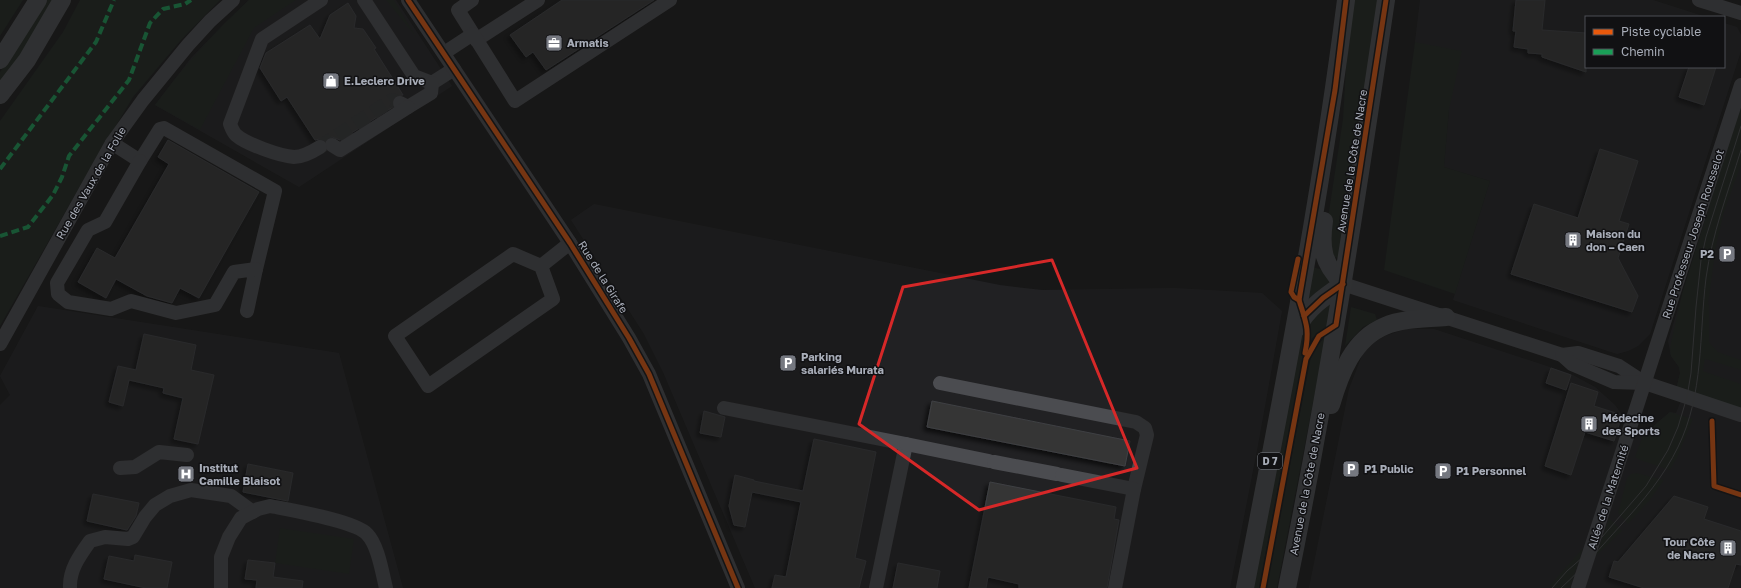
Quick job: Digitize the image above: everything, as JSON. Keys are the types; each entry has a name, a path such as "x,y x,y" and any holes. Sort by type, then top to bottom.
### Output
{"main road":[{"path":"0,60 38,0"},
{"path":"0,95 27,60 62,0"},
{"name":"D 7","path":"1245,588 1294,333 1334,90 1346,0"},
{"name":"Avenue de la Côte de Nacre","path":"1287,588 1305,498 1343,284 1386,0"},
{"path":"1294,333 1304,316 1312,307 1343,284 1335,276 1326,261 1321,239 1338,131 1334,90"},
{"path":"1305,498 1333,398 1343,370 1357,346 1370,334 1385,326 1411,320 1446,317"}],"street":[{"name":"Rue des Vaux de la Folie","path":"0,344 112,144 143,100 188,45 210,20 233,0"},
{"path":"321,0 262,39 230,124 232,131 243,140 295,157 302,156 326,146 340,150 404,105 431,93 432,83"},
{"path":"364,0 414,76 432,83"},
{"name":"Rue de la Girafe","path":"408,0 570,243 649,374 738,588"},
{"path":"472,0 458,10 515,101 670,0"},
{"path":"444,53 538,0"},
{"path":"1699,0 1741,13"},
{"path":"432,83 454,69"},
{"name":"Rue Professeur Joseph Rousselot","path":"1645,383 1741,85"},
{"path":"247,311 275,190 164,128 160,129 105,222 88,230 57,283 58,294 68,302 111,309 132,301 176,313 215,305 234,272 256,269"},
{"path":"112,144 140,161"},
{"path":"541,266 570,243"},
{"path":"513,254 541,266 553,299 428,386 395,336 513,254"},
{"path":"1343,284 1562,354 1578,353 1619,366 1645,383 1741,415"},
{"path":"940,383 1136,422 1145,428 1147,435 1134,489 1115,588"},
{"name":"Allée de la Maternité","path":"1578,588 1645,383"},
{"path":"724,408 1134,489"},
{"path":"876,588 906,444"},
{"path":"120,468 135,467 159,452 188,455"},
{"path":"70,588 69,579 76,561 90,541 105,537 128,539 133,537 145,517 156,505 170,496 191,490 231,496 253,512"},
{"path":"222,588 221,557 229,537 241,518 270,506 354,526 366,533 373,543 386,588"}],"highlighted area":[{"path":"1052,260 1137,468 979,510 859,424 903,287"}],"shaded area":[{"path":"0,0 23,0 0,36"},
{"path":"46,0 54,0 33,36 0,84 0,72 17,49"},
{"path":"80,0 220,0 181,40 133,97 0,326 0,121 63,32"},
{"path":"249,0 396,0 452,86 299,187 155,105 191,58"},
{"path":"249,0 296,0 254,28 200,130 155,105 199,50"},
{"path":"386,0 394,0 416,37"},
{"path":"1354,0 1379,0 1340,258 1327,256 1325,238 1343,119 1346,67"},
{"path":"1420,0 1653,0 1703,16 1585,16 1585,68 1725,68 1725,23 1737,27 1741,35 1741,51 1650,334 1638,346 1617,354 1453,300 1490,181 1444,167 1449,110 1415,42"},
{"path":"1415,42 1462,51 1449,110 1444,167 1490,181 1455,294 1384,270"},
{"path":"1741,104 1741,165 1724,212 1716,246 1708,305 1709,304 1709,342 1718,352 1741,360 1741,370 1705,359 1703,371 1741,384 1741,412 1676,390 1680,373 1679,367 1671,356 1670,351 1682,294"},
{"path":"1732,134 1741,137 1741,588 1309,588 1349,389 1363,353 1375,342 1385,336 1406,329 1434,329 1571,374 1595,387 1615,405 1623,416 1619,427 1643,435 1670,412 1676,413 1684,393 1676,390 1680,373 1679,367 1671,356 1668,341"},
{"path":"594,204 1000,285 1042,290 1174,288 1262,293 1282,311 1230,588 755,588 663,372 644,334 571,220"},
{"path":"1312,267 1324,270 1330,284 1307,302"},
{"path":"1328,304 1332,305 1328,326 1311,339 1309,320"},
{"name":"Institut Camille Blaisot","path":"38,306 339,353 403,588 0,588 0,405 10,395 0,376"},
{"path":"1351,307 1375,314 1377,320 1363,327 1345,346"},
{"path":"1307,327 1307,336 1259,588 1252,588 1302,333"},
{"path":"1326,336 1277,588 1266,588 1312,351"},
{"path":"1670,412 1693,419 1677,458 1670,470 1635,457 1643,435"},
{"path":"1637,473 1664,480 1650,500 1628,524 1618,513 1627,478 1631,474"},
{"path":"1609,518 1622,531 1596,556"},
{"path":"280,528 354,539 349,574 275,563"},
{"path":"1583,548 1570,588 1556,588 1549,586"}],"building":[{"name":"Armatis","path":"562,0 654,0 546,70 533,52 526,57 510,35"},
{"path":"1516,0 1545,0 1542,30 1585,33 1586,72 1542,57 1542,54 1528,53 1528,49 1514,47 1516,31 1513,31"},
{"name":"E.Leclerc Drive","path":"348,3 356,16 354,28 363,29 376,48 374,49 403,95 395,96 392,100 393,107 340,140 332,137 325,140 315,140 287,97 281,101 260,68 266,53 310,25 320,39 330,15"},
{"path":"1689,68 1716,68 1704,105 1679,97"},
{"path":"168,140 259,192 199,298 180,288 172,303 147,296 116,279 106,298 78,282 97,248 115,258 169,164 158,157"},
{"name":"Maison du don – Caen","path":"1600,149 1638,161 1619,221 1629,224 1618,258 1638,296 1632,312 1511,274 1534,204 1578,218"},
{"path":"144,334 196,345 191,370 214,375 198,444 174,439 183,398 163,393 164,388 129,380 123,406 109,402 118,366 136,370"},
{"path":"1551,368 1571,375 1566,390 1546,383"},
{"name":"Médecine des Sports","path":"1571,383 1598,392 1594,406 1622,415 1614,441 1585,432 1571,475 1545,466"},
{"path":"932,401 1130,441 1125,466 927,427"},
{"path":"704,411 725,417 721,437 700,433"},
{"path":"814,439 876,452 855,558 866,561 859,588 772,588 775,575 786,577 801,502 752,492 745,527 734,525 729,506 735,475 754,481 803,491"},
{"path":"248,464 293,473 288,501 243,492"},
{"path":"990,482 1116,507 1114,519 1119,520 1107,588 1019,588 1019,584 988,577 986,588 969,588"},
{"path":"93,494 139,503 136,516 127,530 87,521"},
{"path":"1674,496 1708,507 1704,519 1741,531 1741,565 1736,564 1728,588 1644,588 1609,577 1614,561 1618,562"},
{"path":"135,555 172,562 167,588 146,588 104,579 109,556 134,561"},
{"path":"248,560 275,563 273,577 303,581 302,588 256,588 257,580 245,579"},
{"path":"898,563 940,571 937,588 893,588"}],"tunnel":[{"path":"320,147 392,100 400,103"}],"tram line":[{"path":"1552,588 1567,571 1590,551 1646,486 1668,450 1678,427 1687,397 1691,373 1701,260 1706,237 1741,126"},
{"path":"1561,588 1637,507 1666,468 1678,447 1686,427 1696,385 1706,278 1712,245 1741,150"}],"marked path":[{"path":"0,169 96,42 114,0"},
{"path":"0,236 28,227 53,195 62,177 69,156 129,80 150,23 163,9 185,4 191,0"}],"cycle path":[{"path":"408,0 570,243 629,338 649,374 738,588"},
{"path":"1299,300 1335,90 1346,0"},
{"path":"1263,588 1306,359 1319,336 1336,325 1386,0"},
{"path":"1298,259 1291,292 1294,297 1299,300 1305,321 1307,332 1305,353"},
{"path":"1304,316 1323,298 1343,284"},
{"path":"1712,421 1714,486 1741,495"}],"place":[{"name":"Armatis","path":"554,43"},
{"name":"E.Leclerc Drive","path":"331,81"},
{"name":"Maison du don – Caen","path":"1573,240"},
{"name":"P2","path":"1727,254"},
{"name":"Parking salariés Murata","path":"788,363"},
{"name":"Médecine des Sports","path":"1589,424"},
{"name":"P1 Public","path":"1351,469"},
{"name":"P1 Personnel","path":"1443,471"},
{"name":"Institut Camille Blaisot","path":"186,474"},
{"name":"Tour Côte de Nacre","path":"1728,548"}]}
